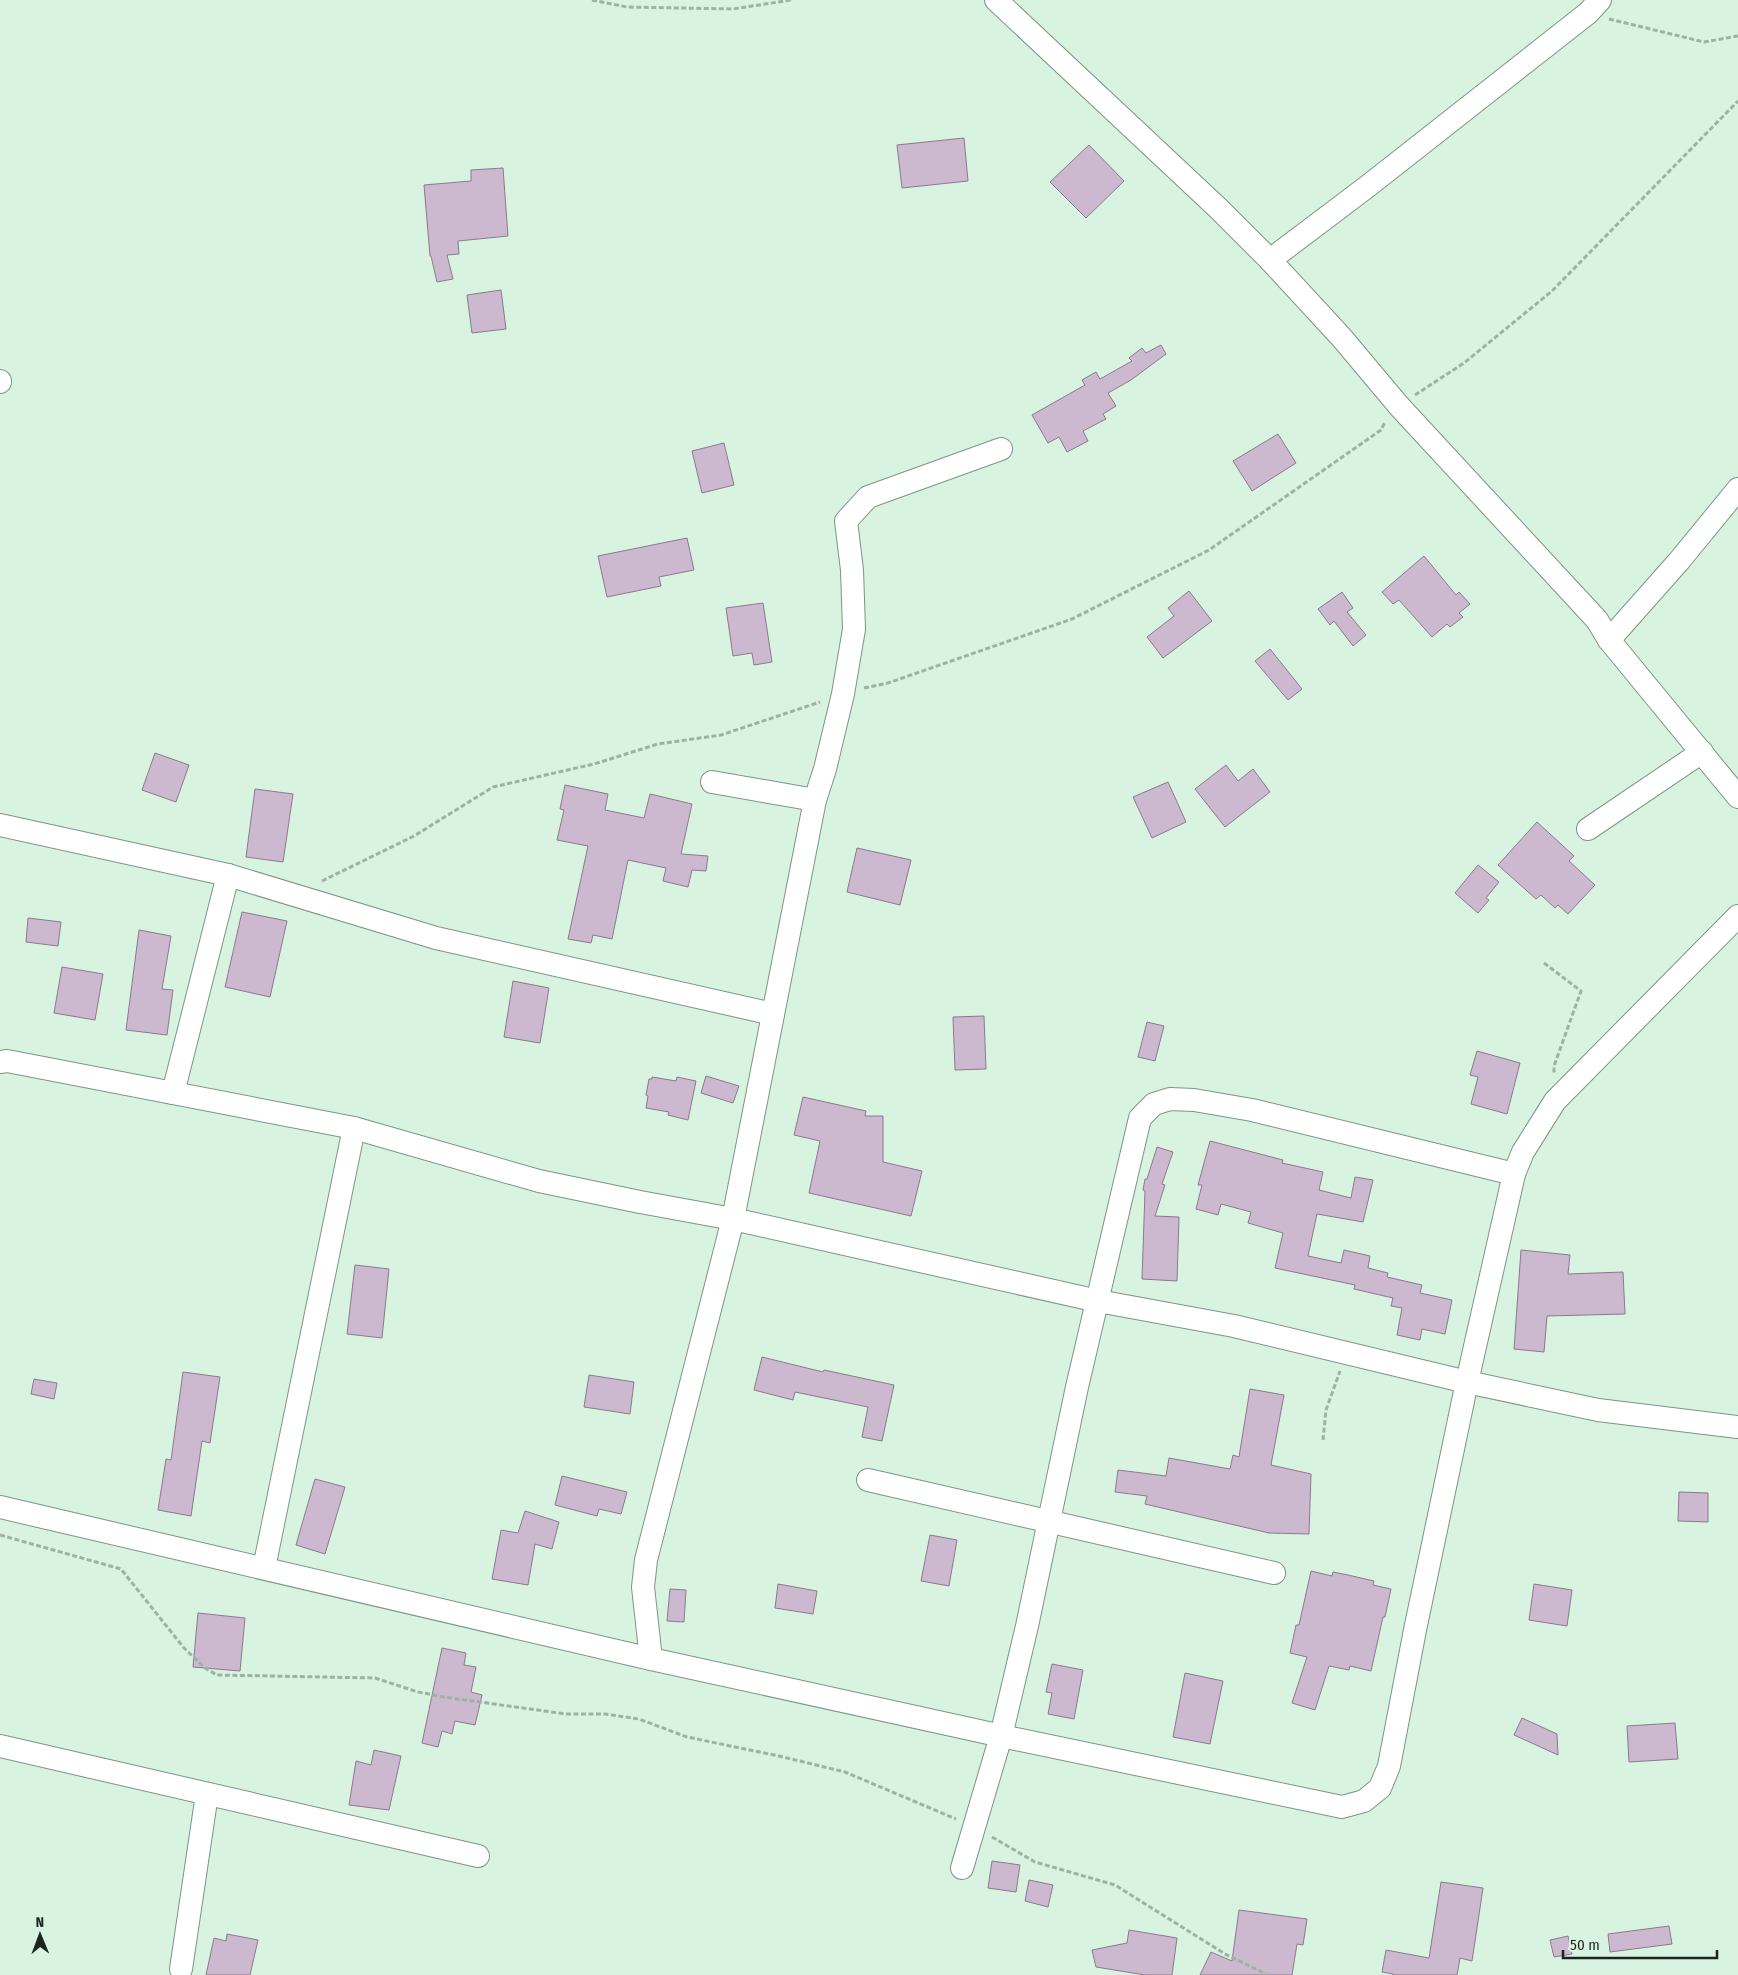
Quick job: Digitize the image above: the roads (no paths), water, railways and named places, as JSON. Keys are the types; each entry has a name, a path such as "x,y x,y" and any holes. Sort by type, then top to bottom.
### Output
{"street":[{"path":"996,0 1219,209 1270,260 1342,338 1399,406 1597,620 1609,640 1738,797"},
{"path":"1270,260 1368,186 1594,7"},
{"path":"651,1659 643,1587 646,1560 733,1219 772,1014 816,800 841,703 854,629 852,570 846,521 868,497 1001,449"},
{"path":"1609,640 1679,561 1738,489"},
{"path":"1588,829 1702,752"},
{"path":"712,782 816,800"},
{"path":"0,825 228,876 436,938 772,1014"},
{"path":"173,1093 228,876"},
{"path":"0,1507 651,1659 1001,1736 1342,1806 1364,1801 1380,1788 1389,1766 1415,1630 1467,1382 1514,1174 1523,1152 1555,1101 1738,916"},
{"path":"0,1062 7,1061 354,1128 539,1181 733,1219 1098,1301 1234,1326 1467,1382 1598,1410 1738,1427"},
{"path":"962,1868 1001,1736 1027,1626 1077,1387 1140,1118 1154,1104 1170,1098 1194,1100 1252,1110 1514,1174"},
{"path":"264,1568 354,1128"},
{"path":"868,1480 1274,1573"},
{"path":"0,1746 478,1856"},
{"path":"181,1969 207,1794"}]}
